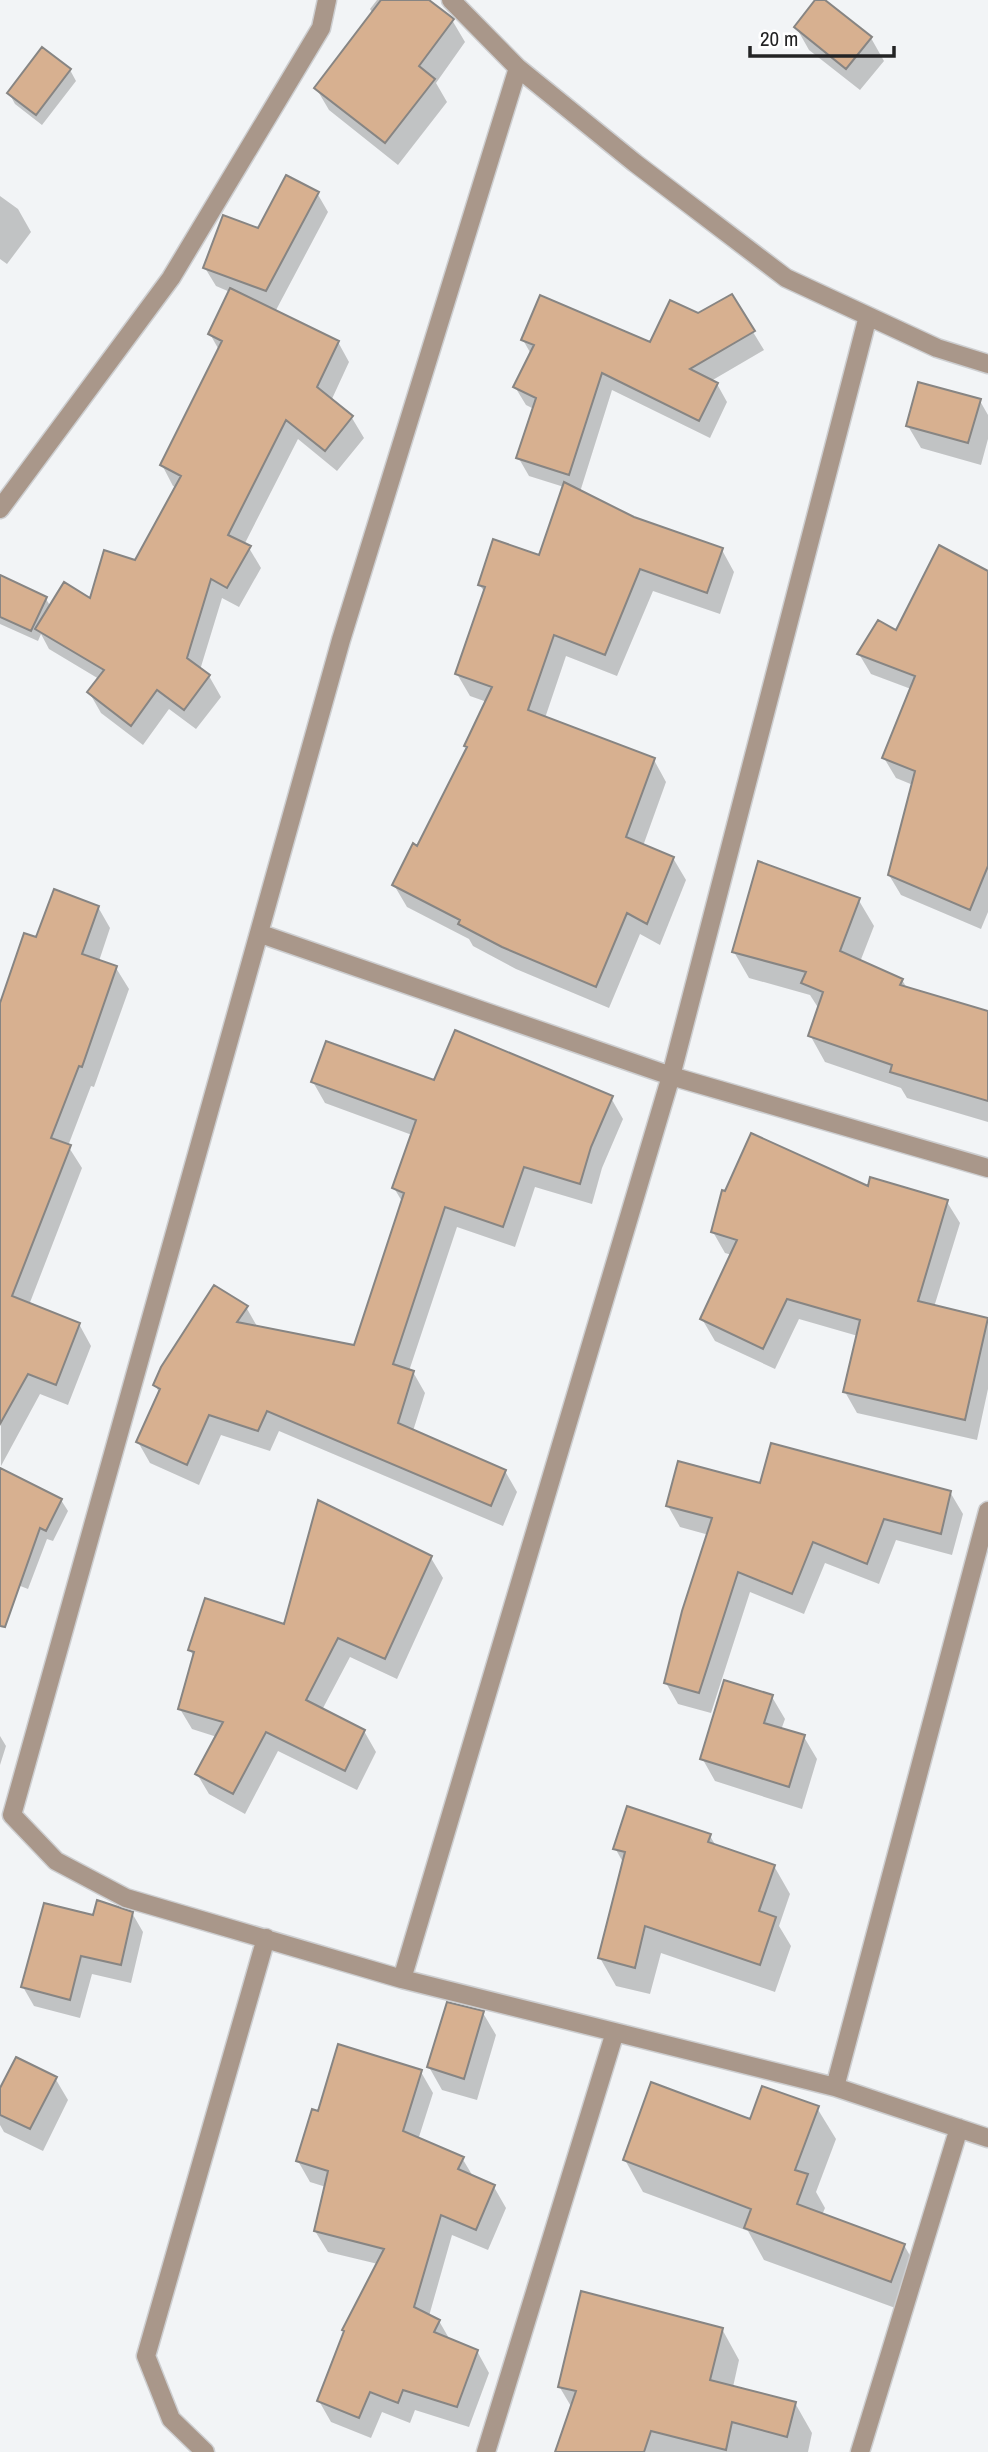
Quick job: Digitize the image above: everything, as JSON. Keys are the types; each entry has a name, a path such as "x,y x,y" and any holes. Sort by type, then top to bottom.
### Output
{"street":[{"path":"0,509 171,278 321,28 327,0"},
{"path":"451,0 518,68 635,163 786,278 937,348 988,364"},
{"path":"518,68 341,640 261,934 12,1815 56,1861 126,1898 402,1979 835,2087 988,2138"},
{"path":"402,1979 671,1076 868,316"},
{"path":"261,934 671,1076 988,1168"},
{"path":"835,2087 988,1511"},
{"path":"205,2452 171,2418 146,2356 266,1938"},
{"path":"486,2452 615,2032"},
{"path":"860,2452 959,2128"}],"building":[{"path":"381,0 429,0 454,19 419,66 435,79 385,143 314,88"},
{"path":"815,0 825,0 872,37 846,69 794,27"},
{"path":"42,47 71,69 36,115 7,93"},
{"path":"286,175 319,192 266,291 203,268 223,215 258,228"},
{"path":"230,288 339,341 317,387 353,416 325,451 286,420 228,535 251,546 227,588 211,579 187,658 210,675 184,710 157,690 131,726 87,692 104,670 35,629 64,582 90,598 104,550 135,560 181,476 160,465 222,341 208,334"},
{"path":"732,294 755,331 690,369 718,383 699,421 602,373 569,475 516,458 536,398 513,387 534,345 521,340 540,295 650,342 670,300 698,313"},
{"path":"918,382 981,399 968,443 906,426"},
{"path":"564,482 634,517 723,548 707,593 640,569 605,655 554,635 528,710 655,758 626,837 674,857 647,924 627,913 596,987 502,947 458,924 460,920 392,885 413,843 417,846 467,747 464,746 492,687 455,674 485,587 478,585 493,539 539,555"},
{"path":"939,545 988,571 988,866 970,910 888,875 915,771 882,758 915,676 857,654 878,620 896,630"},
{"path":"0,575 47,597 31,631 0,617"},
{"path":"758,861 860,898 840,951 903,979 900,985 988,1011 988,1101 890,1072 892,1065 808,1036 823,992 801,983 806,972 732,952"},
{"path":"54,889 99,906 82,954 117,966 82,1067 79,1066 51,1138 71,1145 12,1296 80,1323 56,1385 28,1374 0,1424 0,1003 24,933 36,937"},
{"path":"455,1030 613,1096 591,1147 580,1184 524,1167 503,1227 445,1207 393,1364 414,1371 398,1423 506,1470 491,1506 267,1411 258,1431 209,1415 187,1465 136,1442 160,1389 153,1385 161,1367 214,1285 248,1306 237,1322 354,1345 404,1193 392,1188 416,1120 311,1082 326,1041 434,1080"},
{"path":"751,1133 868,1186 870,1177 948,1200 918,1301 988,1318 965,1420 843,1392 860,1320 787,1299 763,1349 700,1319 737,1240 711,1232 722,1190 725,1191"},
{"path":"771,1443 951,1491 941,1534 884,1519 867,1564 813,1542 792,1594 738,1572 699,1693 664,1683 682,1611 712,1518 666,1506 678,1461 760,1483"},
{"path":"0,1468 62,1499 46,1531 40,1528 5,1627 0,1626"},
{"path":"318,1500 432,1556 385,1659 338,1638 306,1700 365,1730 345,1771 266,1732 233,1794 195,1774 223,1722 178,1709 194,1652 188,1650 205,1598 284,1624"},
{"path":"724,1680 773,1695 764,1723 805,1735 789,1787 700,1759"},
{"path":"627,1806 711,1834 708,1842 775,1865 759,1911 776,1917 760,1965 645,1926 635,1968 598,1958 625,1852 613,1849"},
{"path":"97,1900 133,1912 121,1965 81,1956 70,2000 21,1987 44,1903 93,1915"},
{"path":"447,2002 484,2011 464,2079 427,2067"},
{"path":"338,2044 422,2070 403,2131 464,2157 458,2169 495,2185 476,2230 441,2215 414,2307 440,2320 434,2332 478,2350 457,2407 403,2390 398,2403 370,2392 359,2418 317,2401 344,2331 342,2330 384,2249 314,2231 328,2171 296,2161 312,2109 318,2111"},
{"path":"16,2057 57,2077 30,2129 0,2115 0,2088"},
{"path":"651,2082 750,2119 762,2086 819,2106 795,2170 808,2174 797,2204 905,2244 891,2282 744,2228 751,2209 623,2160"},
{"path":"581,2291 723,2328 710,2380 796,2402 787,2437 732,2422 726,2450 651,2431 644,2452 555,2452 576,2391 558,2387"}]}
